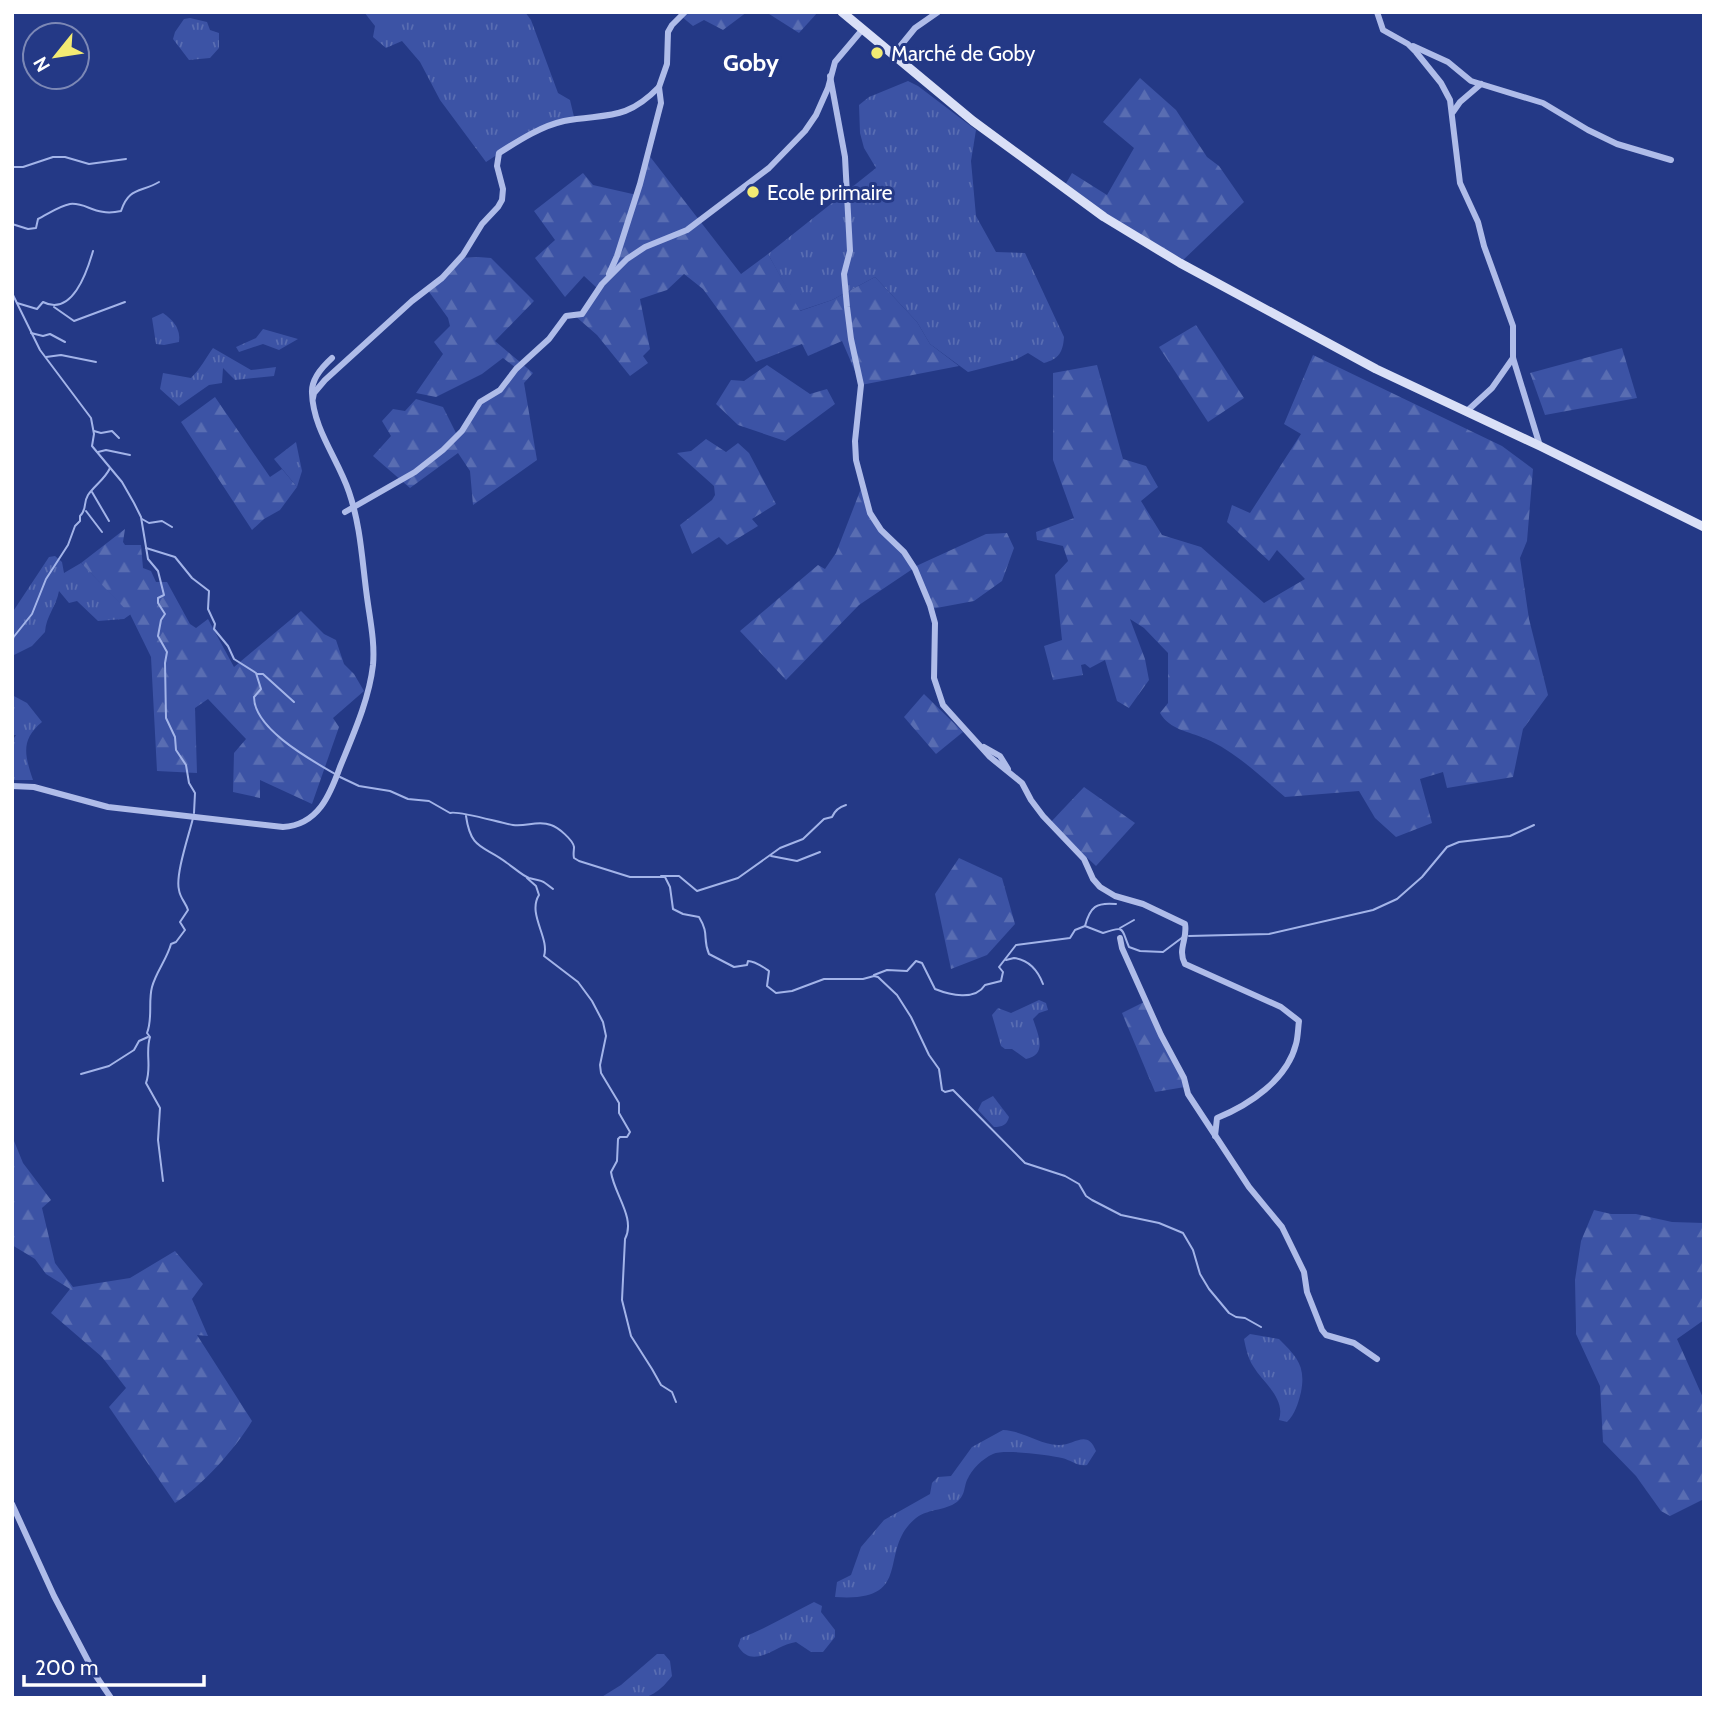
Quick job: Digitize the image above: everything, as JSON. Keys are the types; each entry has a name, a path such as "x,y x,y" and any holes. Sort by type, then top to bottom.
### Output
{"main road":[{"path":"842,12 973,121 1104,217 1181,263 1376,369 1704,527"}],"street":[{"path":"313,403 314,393 326,380 412,301 442,278 463,255 482,224 498,207 503,195 497,166 499,153 527,136 562,122 611,116 633,110 659,88 667,64 668,32 672,24 685,12"},
{"path":"602,284 627,259 645,247 687,230 769,168 805,131 828,88 835,62 859,27 857,12"},
{"path":"892,55 915,28 937,12"},
{"path":"1377,12 1383,30 1448,62 1465,78 1543,103 1617,144 1671,160"},
{"path":"1408,44 1441,83 1450,100 1460,183 1478,222 1513,326 1513,358 1540,446"},
{"path":"830,76 845,157 850,251 844,274 851,339 861,385 855,441 856,460 874,522 904,552 915,569 930,605 935,623 933,663 939,697 943,705 990,757 1023,782 1031,800 1043,816 1076,848 1100,887 1185,925 1186,936 1181,944 1185,964 1281,1007 1299,1021 1296,1044 1275,1081 1247,1105 1217,1118 1214,1136"},
{"path":"1453,113 1460,102 1481,84"},
{"path":"345,512 415,472 443,450 462,432 480,402 500,390 516,369 549,339 566,316 582,314 617,256 640,184 662,100 659,88"},
{"path":"12,786 34,787 99,806 291,827 311,819 332,789 364,703 373,666 373,639 363,550 354,506 317,420 313,403 315,379 332,358"},
{"path":"1467,411 1492,388 1513,358"},
{"path":"1119,938 1161,1035 1184,1078 1188,1094 1249,1186 1282,1227 1304,1272 1307,1292 1322,1330 1326,1335 1354,1343 1377,1359"},
{"path":"12,1504 54,1596 96,1676 111,1698"}],"green space":[{"path":"364,12 525,12 531,20 558,93 570,100 575,121 540,130 486,162 440,100 420,62 402,41 386,48 373,37 375,26"},
{"path":"676,12 747,12 723,30 704,20 693,26"},
{"path":"766,12 818,12 799,33"},
{"path":"184,19 207,22 210,30 219,33 219,48 210,58 189,60 173,39"},
{"path":"1140,78 1176,110 1207,157 1219,166 1244,202 1180,263 1064,187 1072,173 1107,195 1134,148 1103,122"},
{"path":"908,81 976,130 971,161 976,216 996,252 1025,253 1064,337 1063,347 1057,357 1044,363 1028,353 1015,360 968,372 930,344 917,322 875,277 832,300 799,311 768,254 876,168 864,148 860,133 859,105 869,97"},
{"path":"648,154 741,274 768,254 800,311 832,300 875,277 917,322 930,344 959,366 861,385 842,341 808,356 802,344 756,362 703,289 684,274 667,290 640,299 650,349 643,356 648,363 630,376 597,335 574,315 582,314 598,289 584,276 565,297 535,258 555,240 534,211 583,173 593,185 637,195"},
{"path":"460,258 491,258 534,301 495,341 533,373 524,383 537,460 473,505 470,471 458,453 410,488 373,456 391,436 382,421 393,409 405,411 416,399 443,407 457,435 480,402 492,396 516,368 503,358 482,374 436,397 416,393 443,354 434,342 450,326 448,318 427,289"},
{"path":"163,313 176,325 179,342 156,344 152,318"},
{"path":"1196,325 1244,398 1208,422 1159,347"},
{"path":"263,329 298,339 279,350 263,344 239,352 236,347 256,338"},
{"path":"213,348 251,370 276,367 274,376 235,380 223,368 222,383 209,385 179,406 160,389 163,373 191,378"},
{"path":"1622,348 1637,398 1545,415 1530,373"},
{"path":"1313,355 1502,446 1533,469 1527,541 1520,558 1529,619 1548,695 1523,729 1513,777 1447,788 1443,772 1420,779 1432,823 1396,837 1375,818 1359,791 1285,797 1227,750 1164,719 1160,713 1168,703 1168,653 1144,628 1130,619 1145,659 1149,680 1129,708 1117,701 1105,660 1090,668 1085,664 1081,665 1083,675 1053,680 1044,646 1062,640 1055,575 1068,561 1063,546 1037,540 1036,532 1074,518 1053,460 1053,373 1097,365 1123,459 1146,466 1158,487 1141,501 1162,535 1201,547 1264,603 1305,579 1277,550 1269,561 1227,522 1232,505 1250,513 1301,434 1284,424"},
{"path":"767,365 810,394 827,389 835,404 785,441 738,425 716,404 731,380 744,381"},
{"path":"215,397 270,477 282,469 297,487 280,510 252,530 181,422"},
{"path":"706,439 726,452 738,443 749,453 776,504 752,519 758,526 727,545 719,537 692,554 680,525 712,500 715,495 714,486 677,453 691,451"},
{"path":"296,442 302,471 297,487 274,459"},
{"path":"862,486 870,513 914,567 986,534 1007,533 1014,548 1002,581 974,601 931,609 914,568 859,605 786,680 740,631 818,565 825,569 836,553"},
{"path":"125,529 125,545 141,545 143,568 151,571 156,582 167,582 190,624 196,628 208,619 234,667 301,611 324,634 336,640 344,664 364,691 333,718 339,727 312,804 260,780 260,798 233,792 234,753 246,739 208,699 195,708 197,773 157,771 151,657 130,614 81,563"},
{"path":"55,556 62,562 64,573 81,563 131,614 124,619 98,621 77,601 69,603 59,591 45,632 32,646 12,656 12,613 49,557"},
{"path":"924,694 963,732 936,754 904,717"},
{"path":"12,695 27,703 42,722 27,742 28,763 33,780 12,780 12,741 16,735 12,735"},
{"path":"1084,787 1135,823 1096,866 1050,823"},
{"path":"959,858 1002,878 1015,924 987,955 951,969 935,894"},
{"path":"1039,1000 1046,1003 1048,1010 1033,1019 1039,1037 1039,1049 1033,1057 1026,1059 1012,1049 1001,1046 992,1015 998,1008 1011,1013"},
{"path":"1146,1001 1185,1087 1155,1092 1122,1013"},
{"path":"993,1096 1009,1117 1005,1124 999,1127 994,1127 978,1110 982,1102"},
{"path":"12,1136 23,1163 51,1200 42,1208 55,1263 73,1287 130,1278 175,1251 203,1284 192,1299 208,1336 197,1335 252,1421 217,1466 175,1503 109,1407 126,1388 102,1357 51,1313 70,1289 46,1274 35,1259 12,1245"},
{"path":"1594,1210 1611,1214 1636,1214 1672,1222 1704,1223 1704,1320 1677,1339 1704,1400 1704,1499 1670,1516 1661,1511 1636,1476 1603,1442 1600,1386 1576,1334 1575,1280 1581,1241"},
{"path":"1250,1334 1279,1339 1299,1362 1302,1375 1301,1392 1296,1408 1287,1422 1279,1420 1276,1398 1250,1360 1244,1339"},
{"path":"1003,1430 1058,1445 1089,1440 1096,1451 1087,1465 1027,1453 1007,1452 989,1456 972,1472 955,1504 921,1515 904,1531 891,1572 886,1583 877,1592 860,1597 835,1597 837,1582 851,1575 861,1547 884,1520 930,1494 932,1483 938,1477 951,1476 972,1447"},
{"path":"814,1602 822,1606 821,1612 835,1630 835,1637 823,1652 811,1652 796,1642 757,1657 744,1653 738,1646 741,1638"},
{"path":"657,1654 664,1654 670,1661 672,1676 664,1686 640,1698 600,1698 621,1685"}],"waterway":[{"path":"12,167 23,167 53,157 65,157 89,164 126,159"},
{"path":"12,224 28,229 36,228 38,219 70,204 104,212 121,211 132,194 159,182"},
{"path":"17,303 37,309 43,302 53,305 70,298 87,270 93,251"},
{"path":"12,293 40,350 91,418 94,434 92,446 122,482 141,517 148,559 158,571 164,595 158,598 165,614 158,636 167,652 166,718 175,737 176,750 186,765 189,783 195,793 194,813"},
{"path":"54,307 74,321 125,302"},
{"path":"31,333 43,336 50,334 65,342"},
{"path":"46,357 61,355 96,362"},
{"path":"94,431 112,431 119,438"},
{"path":"98,452 106,450 130,455"},
{"path":"12,639 32,614 46,579 80,521 88,495 110,468"},
{"path":"92,492 109,521"},
{"path":"86,511 102,532"},
{"path":"142,519 149,523 162,521 172,527"},
{"path":"146,548 175,557 192,578 209,591 208,609 215,624 214,629 228,646 234,659 256,673 261,689 254,697 256,709 263,721 286,742 335,774"},
{"path":"257,674 263,674 294,702"},
{"path":"340,777 359,786 390,791 408,799 429,801 450,813 513,825 551,825 571,841 574,858 579,861 630,877 665,877 670,887 673,909 699,917 709,954 734,967 747,965 748,961 759,964 769,971 767,986 776,993 792,991 824,979 878,977 897,995 911,1017 929,1055 939,1069 942,1090 953,1090 1025,1163 1065,1176 1079,1184 1086,1196 1121,1215 1159,1223 1183,1233 1209,1289 1229,1313 1261,1327"},
{"path":"661,876 679,876 697,891 738,878 780,848 803,839 824,819 832,817 834,812 846,805"},
{"path":"466,816 475,842 524,875 553,889"},
{"path":"163,1181 158,1140 160,1108 146,1083 150,1037 147,1033 154,981 171,944 176,942 185,930 180,922 188,910 178,883 193,818"},
{"path":"1189,936 1269,934 1373,910 1397,899 1422,877 1447,847 1459,842 1510,836 1534,825"},
{"path":"771,856 797,861 820,852"},
{"path":"527,878 536,886 539,895 536,910 544,942 544,956 578,982 603,1022 606,1036 601,1073 619,1103 619,1113 630,1132 627,1137 618,1139 617,1161 611,1172 628,1223 622,1300 631,1336 661,1385 672,1392 676,1402"},
{"path":"1085,926 1095,907 1116,904"},
{"path":"1120,928 1134,920"},
{"path":"874,975 887,970 907,971 916,961 922,963 935,989 955,995 969,995 981,990 985,985 1001,981 1003,972 999,967 1016,945 1070,938 1075,930 1085,926 1103,933 1122,930 1129,947 1140,951 1163,952 1183,937"},
{"path":"1006,960 1014,958 1028,964 1036,971 1043,984"},
{"path":"81,1074 109,1066 134,1050 139,1041 148,1037"}],"place":[{"name":"Marché de Goby","path":"877,53"},
{"name":"Ecole primaire","path":"753,192"}],"district":[{"name":"Goby","path":"751,62"}]}
